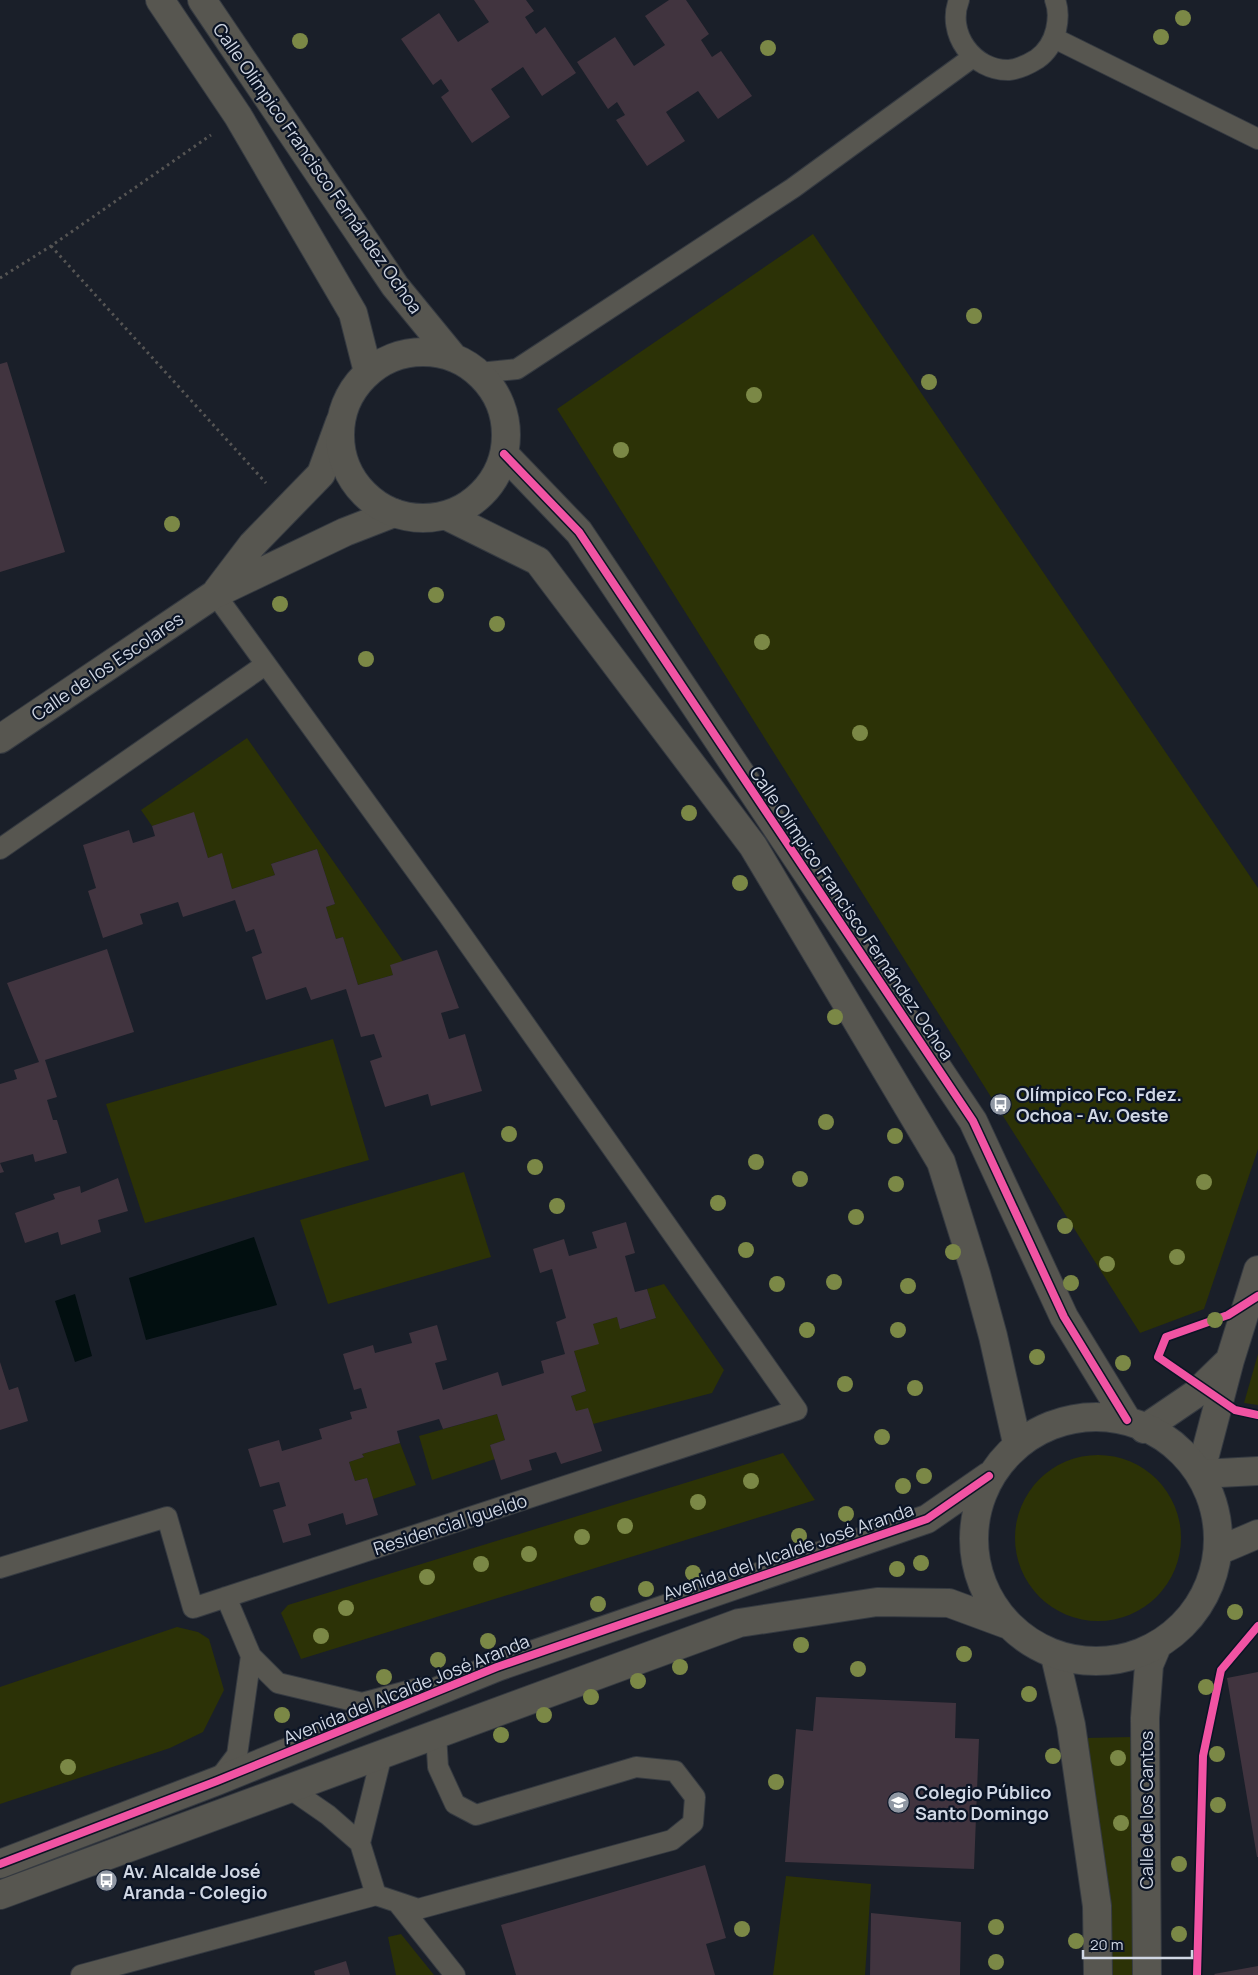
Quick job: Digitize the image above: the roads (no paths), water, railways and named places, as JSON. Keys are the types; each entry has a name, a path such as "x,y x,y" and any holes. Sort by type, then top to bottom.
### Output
{"street":[{"name":"Calle Olímpico Francisco Fernández Ochoa","path":"160,0 238,116 353,312 368,372"},
{"name":"Calle Olímpico Francisco Fernández Ochoa","path":"202,0 395,286 454,358"},
{"path":"426,351 454,358 479,373 497,396 506,425 504,454 496,475 483,493 466,506 445,515 420,518 394,513 374,502 358,486 346,467 340,445 340,422 350,395 368,372 395,356 426,351"},
{"name":"Calle de los Escolares","path":"215,594 252,545 321,474 340,422"},
{"name":"Calle Olímpico Francisco Fernández Ochoa","path":"504,454 578,532 973,1121 1064,1316 1136,1424"},
{"name":"Calle de los Escolares","path":"0,739 215,594 345,532 394,513"},
{"path":"445,515 538,561 753,846 941,1162 993,1336 1017,1443"},
{"path":"1200,1474 1230,1360 1258,1270"},
{"path":"1136,1424 1194,1395 1230,1360"},
{"path":"0,1895 739,1623 877,1602 949,1604 1006,1624 1055,1656 1108,1662 1157,1646 1188,1622 1208,1589 1218,1551 1215,1512 1200,1474 1188,1458 1173,1445 1136,1424 1089,1416 1051,1424 1017,1443 989,1476 972,1526 978,1579 1006,1624"},
{"path":"1200,1474 1258,1470"},
{"name":"Avenida del Alcalde José Aranda","path":"0,1864 217,1781 497,1667 927,1519 989,1476"},
{"path":"1218,1551 1258,1534"},
{"name":"Calle de los Cantos","path":"1148,1975 1145,1718 1148,1671 1157,1646"},
{"path":"1055,1656 1071,1725 1097,1906 1098,1975"}],"lane":[{"path":"959,0 956,8 956,26 962,43 973,57 992,67 1009,70 1026,66 1044,54 1054,38 1058,21 1054,0"},
{"path":"1054,38 1258,139"},
{"path":"479,373 517,369 793,188 973,57"},
{"path":"0,849 265,665 215,594"},
{"name":"Residencial Igueldo","path":"0,1568 168,1518 193,1608 797,1410 448,915 265,665"},
{"path":"226,1596 251,1656 278,1683 362,1703 497,1667"},
{"path":"217,1781 237,1756 251,1656"},
{"path":"80,1975 376,1895 418,1909 672,1840 692,1823 695,1797 675,1771 636,1767 476,1815 455,1804 438,1767 436,1734"},
{"path":"376,1895 360,1843 382,1754"},
{"path":"289,1788 328,1815 360,1843"},
{"path":"397,1902 455,1975"}],"place":[{"name":"Olímpico Fco. Fdez. Ochoa - Av. Oeste","path":"1000,1104"},
{"name":"Colegio Público Santo Domingo","path":"899,1802"},
{"name":"Av. Alcalde José Aranda - Colegio","path":"107,1881"}]}
